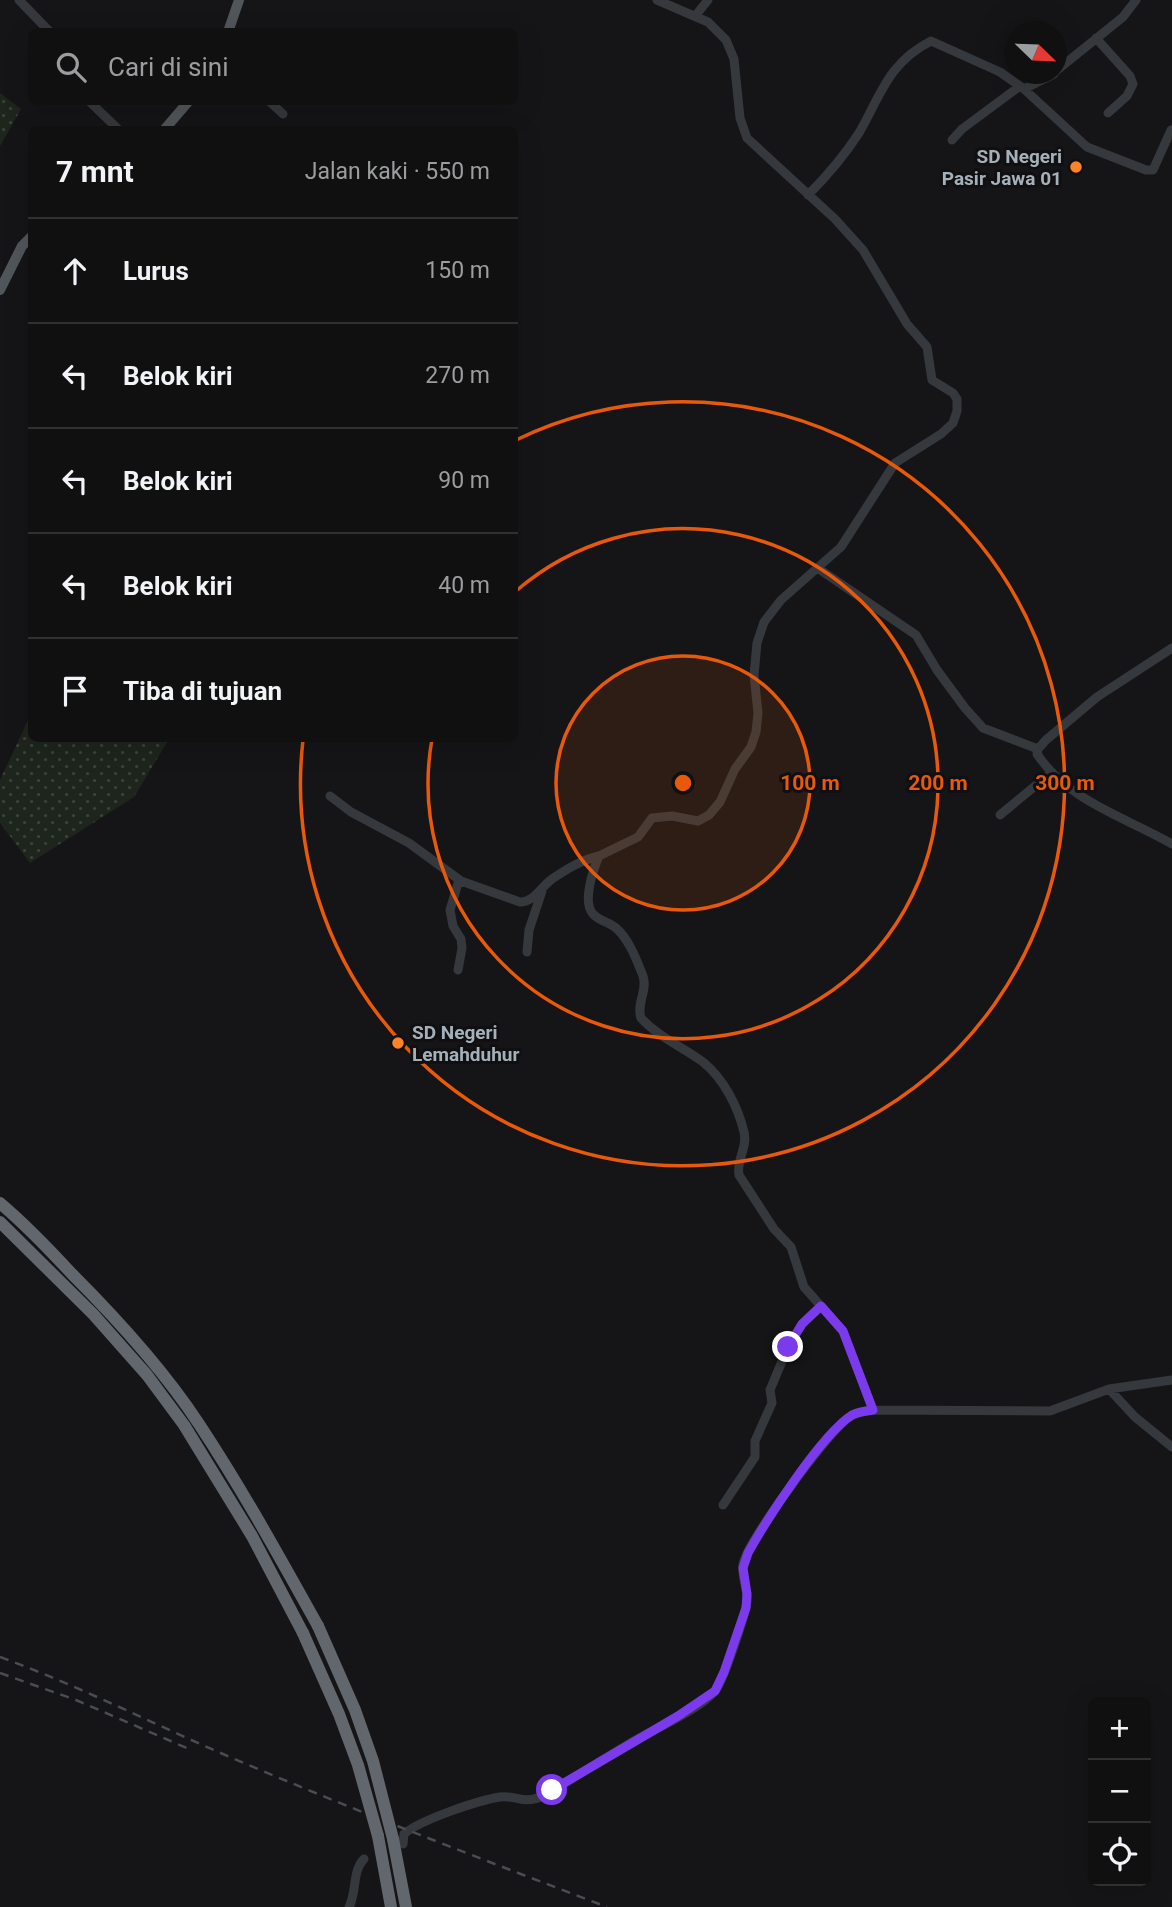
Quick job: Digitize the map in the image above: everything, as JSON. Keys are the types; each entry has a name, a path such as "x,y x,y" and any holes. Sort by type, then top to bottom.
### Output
{"highway":[{"path":"0,1203 103,1305 163,1374 199,1424 252,1510 318,1626 355,1710 398,1841 406,1907"},
{"path":"0,1222 93,1314 147,1375 184,1425 252,1535 303,1633 344,1727 378,1836 391,1907"}],"main road":[{"path":"229,28 239,0"},
{"path":"167,126 185,105"},
{"path":"0,290 22,246 28,240"}],"street":[{"path":"330,796 351,812 409,843 459,880 525,903 577,863 599,856 638,836 653,818 672,816 698,821 717,806 751,747 756,732 758,713 754,675 757,643 764,622 781,600 819,569 845,542 895,463 945,431 955,419 958,408 955,395 932,380 927,347 907,324 863,250 835,219 747,138 740,118 737,71 731,49 715,27 696,15 657,0"},
{"path":"696,15 708,0"},
{"path":"1067,62 1123,17 1136,0"},
{"path":"26,2 47,28"},
{"path":"1096,38 1130,76 1133,84 1127,96 1108,113"},
{"path":"808,195 843,157 866,121 886,79 931,41 1000,72 1022,87 1087,147 1146,170 1153,170 1171,130"},
{"path":"952,140 962,129 1022,87 1032,84"},
{"path":"93,105 115,126"},
{"path":"273,105 283,114"},
{"path":"819,569 916,635 944,680 984,728 1038,749"},
{"path":"1172,648 1097,697 1038,749 1037,755 1052,772 1094,805 1172,844"},
{"path":"1000,815 1052,772"},
{"path":"599,856 590,884 588,904 592,914 617,929 638,963 644,981 639,1007 641,1018 682,1050 707,1065 726,1090 745,1134 738,1165 739,1175 774,1229 791,1247 802,1284 843,1331 873,1410"},
{"path":"458,970 461,939 453,926 450,910 459,880"},
{"path":"527,952 529,930 544,886"},
{"path":"723,1505 755,1457 755,1441 772,1404 770,1390 788,1347 802,1324 821,1306"},
{"path":"398,1841 412,1827 459,1809 501,1797 523,1801 542,1796 678,1716 715,1691 746,1608 743,1568 748,1553 805,1467 850,1416 873,1410 1044,1411 1109,1389 1172,1380"},
{"path":"1109,1389 1135,1417 1172,1447"},
{"path":"349,1907 359,1864 365,1859"}],"shaded area":[{"path":"0,93 21,109 0,146"},
{"path":"28,720 28,742 167,742 134,797 30,863 0,823 0,780"}],"railway":[{"path":"0,1657 57,1679 319,1794 607,1907"},
{"path":"0,1673 76,1700 189,1749"}],"place":[{"name":"SD Negeri Pasir Jawa 01","path":"1076,167"},
{"name":"SD Negeri Lemahduhur","path":"398,1043"}],"route":[{"path":"552,1790 678,1716 715,1691 746,1608 744,1561 759,1533 805,1467 842,1423 857,1413 873,1410 843,1331 821,1306 802,1324 788,1347"}]}
